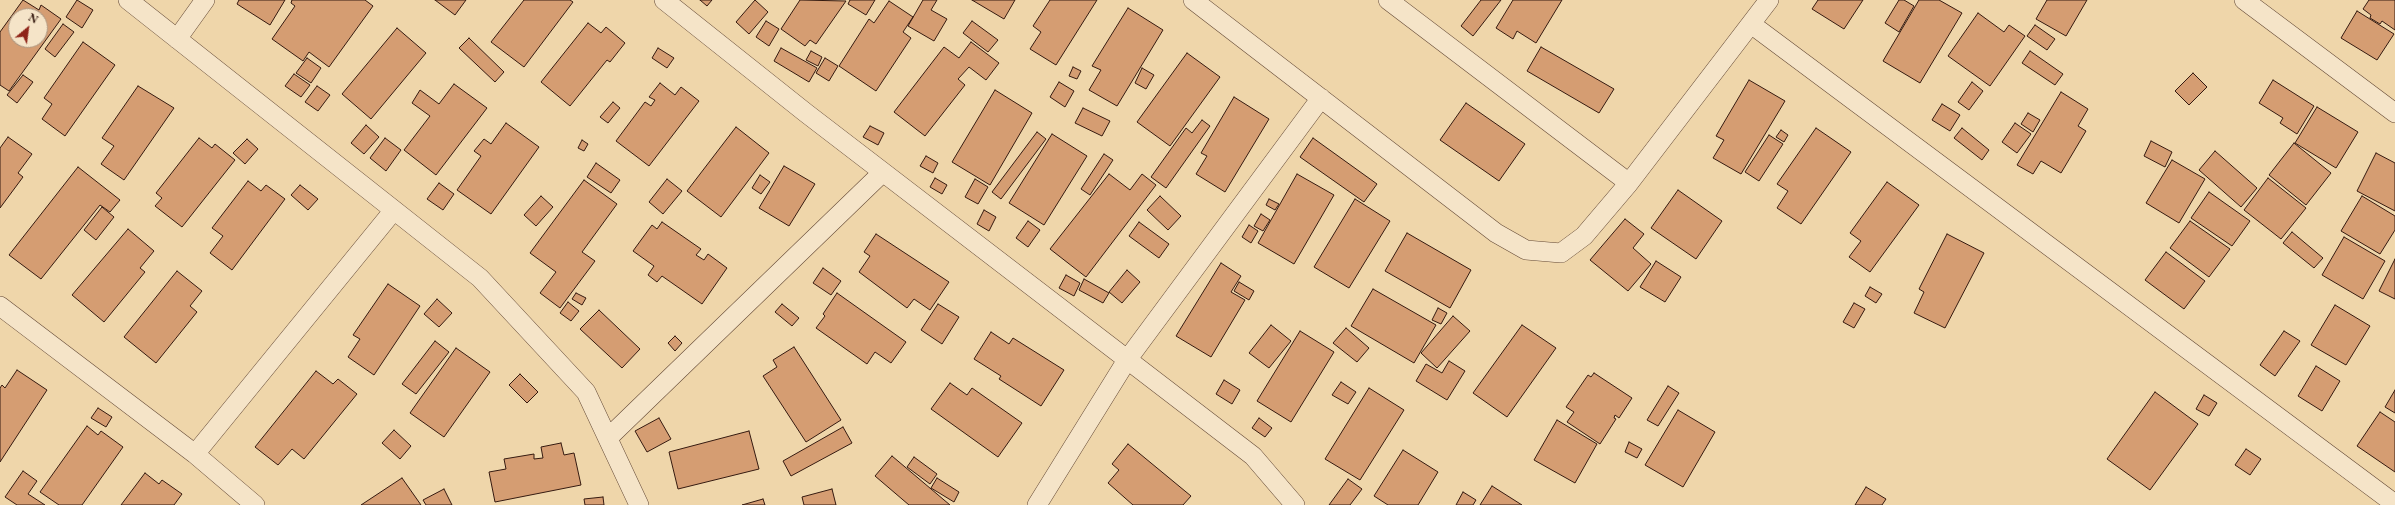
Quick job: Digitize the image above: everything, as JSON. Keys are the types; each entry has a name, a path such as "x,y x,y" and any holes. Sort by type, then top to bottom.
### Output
{"street":[{"path":"128,0 480,278 586,392 609,437 639,505"},
{"path":"177,39 205,0"},
{"path":"664,0 883,172 1253,456 1295,505"},
{"path":"1193,0 1496,233 1526,250 1560,253 1584,236 1629,183 1769,0"},
{"path":"1388,0 1629,183"},
{"path":"2244,0 2395,113"},
{"path":"1751,24 2395,504"},
{"path":"1037,505 1127,360 1227,228 1320,98"},
{"path":"609,437 883,172"},
{"path":"196,454 394,210"},
{"path":"0,306 196,454 255,505"}],"building":[{"path":"23,0 36,8 17,8"},
{"path":"77,0 93,10 82,28 66,17"},
{"path":"239,0 285,0 270,25 237,4"},
{"path":"292,0 365,0 373,6 329,67 309,52 303,61 272,39 295,6 291,3"},
{"path":"435,0 466,0 455,15"},
{"path":"524,0 570,0 573,2 524,67 491,42"},
{"path":"700,0 712,0 707,6"},
{"path":"755,0 768,12 749,34 736,22"},
{"path":"800,0 846,1 816,44 810,40 805,46 781,29"},
{"path":"850,0 875,0 866,15 848,4"},
{"path":"923,0 937,0 931,10 947,19 934,41 908,26"},
{"path":"972,0 1015,0 1004,19"},
{"path":"1050,0 1097,0 1056,65 1030,49 1041,32 1033,26"},
{"path":"1481,0 1501,0 1473,36 1461,26"},
{"path":"1513,0 1562,0 1536,43 1517,31 1513,39 1496,28"},
{"path":"1818,0 1863,0 1844,29 1812,9"},
{"path":"1899,0 1904,0 1914,6 1899,32 1885,23"},
{"path":"1919,0 1939,0 1962,13 1920,83 1883,61"},
{"path":"2047,0 2087,0 2066,36 2036,19"},
{"path":"2369,0 2395,0 2395,30 2382,21 2380,24 2370,18 2371,15 2363,9"},
{"path":"889,1 913,17 903,32 911,38 876,91 839,66 869,19 874,23"},
{"path":"1128,8 1163,30 1117,106 1089,90 1101,70 1092,66"},
{"path":"48,10 61,19 48,37"},
{"path":"2357,11 2394,34 2377,60 2341,38"},
{"path":"1978,13 2004,32 2009,25 2025,36 1990,86 1948,56"},
{"path":"8,21 8,48 40,48 9,91 0,85 0,32"},
{"path":"766,21 779,29 769,46 756,37"},
{"path":"972,21 998,40 988,52 963,33"},
{"path":"588,23 601,33 606,27 625,43 610,62 607,60 570,106 541,82"},
{"path":"63,24 74,32 55,57 45,49 48,48 48,45"},
{"path":"2035,25 2055,39 2047,50 2027,36"},
{"path":"397,28 426,53 371,119 342,94"},
{"path":"469,38 504,72 495,82 459,48"},
{"path":"83,42 115,65 65,136 42,119 52,104 44,98"},
{"path":"971,42 999,63 986,80 969,67 958,79 965,85 925,136 894,112 944,47 959,58"},
{"path":"1541,47 1614,89 1599,113 1527,71"},
{"path":"658,48 674,58 667,68 652,58"},
{"path":"781,48 817,68 809,82 774,61"},
{"path":"811,51 822,57 818,66 806,60"},
{"path":"2030,51 2063,74 2055,85 2022,63"},
{"path":"1187,53 1220,77 1170,146 1137,122"},
{"path":"307,58 321,68 311,83 296,73"},
{"path":"825,58 838,66 829,81 816,73"},
{"path":"1073,67 1081,71 1077,79 1069,76"},
{"path":"1142,68 1154,75 1146,89 1135,83"},
{"path":"2193,73 2207,87 2189,105 2175,91"},
{"path":"294,74 310,85 301,97 285,86"},
{"path":"23,75 33,82 17,103 7,95"},
{"path":"1749,80 1785,101 1741,174 1713,158 1724,140 1716,136"},
{"path":"2273,80 2314,106 2297,134 2280,123 2283,118 2259,103"},
{"path":"1059,82 1074,91 1065,107 1050,97"},
{"path":"1972,82 1983,91 1969,110 1958,102"},
{"path":"660,83 675,95 681,87 699,101 649,166 616,141 645,102 651,106 655,100 649,97"},
{"path":"454,84 487,108 436,175 404,150 430,116 412,103 420,90 439,104"},
{"path":"138,86 174,108 124,180 101,164 114,146 102,138"},
{"path":"317,86 330,95 318,111 305,102"},
{"path":"995,90 1032,113 990,185 952,162"},
{"path":"2061,92 2088,109 2078,126 2086,131 2061,173 2041,161 2033,174 2017,165"},
{"path":"1234,97 1269,119 1225,192 1196,174 1207,156 1201,153"},
{"path":"613,102 620,108 608,123 600,117"},
{"path":"1466,103 1525,144 1499,181 1440,140"},
{"path":"1942,104 1960,115 1950,131 1932,120"},
{"path":"2317,107 2358,132 2336,168 2295,143"},
{"path":"1083,108 1110,121 1102,136 1075,123"},
{"path":"2028,113 2040,120 2033,132 2021,124"},
{"path":"1202,120 1210,126 1166,188 1151,177 1186,128 1192,133"},
{"path":"506,123 539,147 491,214 457,190 481,156 474,151 484,139 491,144"},
{"path":"2015,123 2031,134 2017,153 2002,142"},
{"path":"366,125 379,137 364,154 351,143"},
{"path":"870,126 884,133 878,145 863,137"},
{"path":"736,127 769,153 721,217 687,191"},
{"path":"1816,128 1851,152 1801,224 1777,208 1788,191 1777,184"},
{"path":"1962,128 1989,150 1982,160 1954,138"},
{"path":"1781,130 1788,135 1784,142 1776,137"},
{"path":"1037,132 1046,139 1001,199 992,192"},
{"path":"1052,134 1087,156 1044,225 1009,203"},
{"path":"1769,135 1783,144 1759,181 1745,172"},
{"path":"8,137 32,154 18,173 23,177 0,208 0,148"},
{"path":"199,138 212,148 215,144 235,160 182,227 155,206 162,198 156,193"},
{"path":"385,138 401,150 386,171 370,158"},
{"path":"1313,138 1377,184 1364,202 1300,157"},
{"path":"247,139 258,149 245,164 233,153"},
{"path":"582,140 588,144 584,151 578,148"},
{"path":"2151,141 2172,152 2165,167 2144,156"},
{"path":"2294,143 2331,173 2306,205 2269,175"},
{"path":"2215,151 2257,188 2241,207 2199,170"},
{"path":"2376,153 2395,163 2395,211 2357,191"},
{"path":"1104,154 1113,160 1090,195 1081,189"},
{"path":"926,156 938,163 933,173 920,166"},
{"path":"2172,160 2205,179 2179,223 2146,203"},
{"path":"596,163 620,180 611,193 587,177"},
{"path":"784,166 815,184 789,226 759,208"},
{"path":"78,167 120,200 110,212 100,205 41,279 9,255"},
{"path":"1109,174 1130,190 1142,174 1156,185 1086,277 1050,249"},
{"path":"1297,174 1334,195 1294,264 1258,243"},
{"path":"760,175 770,182 761,194 752,188"},
{"path":"935,178 947,185 942,194 930,187"},
{"path":"2268,178 2306,208 2281,239 2244,210"},
{"path":"667,179 682,191 663,214 649,202"},
{"path":"975,179 988,187 978,204 965,197"},
{"path":"584,180 617,204 582,252 595,261 560,308 540,293 556,272 530,253"},
{"path":"248,181 261,191 266,185 285,199 232,270 210,253 223,236 212,228"},
{"path":"1887,182 1919,205 1870,272 1849,257 1861,241 1850,233"},
{"path":"439,183 454,194 443,210 427,199"},
{"path":"300,185 318,199 308,210 291,195"},
{"path":"1678,190 1722,221 1696,259 1651,228"},
{"path":"2209,192 2250,221 2232,246 2191,218"},
{"path":"541,196 553,207 536,226 524,215"},
{"path":"1160,196 1181,216 1168,230 1147,210"},
{"path":"2362,196 2395,216 2395,230 2380,254 2341,231"},
{"path":"1269,199 1279,204 1275,210 1266,205"},
{"path":"1355,199 1390,221 1349,288 1314,267"},
{"path":"102,207 114,217 96,240 84,230"},
{"path":"984,210 996,217 989,231 977,224"},
{"path":"1261,214 1270,220 1263,231 1254,226"},
{"path":"1625,219 1644,234 1633,248 1651,264 1628,291 1590,260"},
{"path":"1028,221 1040,230 1028,247 1016,238"},
{"path":"2190,221 2230,249 2209,277 2170,248"},
{"path":"662,222 701,249 696,255 704,260 708,254 727,268 702,304 662,276 657,282 648,275 654,266 633,251 652,225 657,229"},
{"path":"1139,222 1169,244 1159,258 1129,236"},
{"path":"1249,225 1258,231 1251,243 1242,237"},
{"path":"128,229 154,251 140,268 145,272 104,322 72,295"},
{"path":"2292,232 2323,258 2314,268 2283,243"},
{"path":"1407,233 1471,270 1450,308 1385,271"},
{"path":"876,234 949,282 930,310 914,299 907,308 859,272 870,256 864,252"},
{"path":"1947,234 1984,253 1945,328 1914,313 1924,292 1919,289"},
{"path":"2344,237 2385,261 2363,299 2322,275"},
{"path":"2166,252 2205,281 2184,309 2145,280"},
{"path":"2395,259 2395,299 2379,291"},
{"path":"1656,261 1681,277 1665,302 1640,287"},
{"path":"1221,263 1241,276 1231,292 1245,300 1211,357 1176,336"},
{"path":"823,268 841,281 831,295 813,283"},
{"path":"1127,270 1140,282 1122,303 1109,292"},
{"path":"177,271 202,291 190,306 197,312 156,363 124,337"},
{"path":"1066,275 1080,283 1074,296 1059,288"},
{"path":"1084,279 1109,293 1103,303 1079,290"},
{"path":"1239,282 1254,291 1249,300 1234,291"},
{"path":"388,284 420,306 374,375 348,357 360,339 353,335"},
{"path":"1870,287 1882,294 1876,303 1865,296"},
{"path":"1373,289 1436,325 1414,363 1351,326"},
{"path":"576,293 586,298 582,305 572,299"},
{"path":"837,293 906,342 891,363 875,352 867,364 816,328 825,316 823,314"},
{"path":"437,299 452,313 439,327 424,314"},
{"path":"568,302 579,311 571,321 560,313"},
{"path":"1854,303 1865,309 1854,328 1843,322"},
{"path":"782,304 799,318 792,326 775,312"},
{"path":"938,304 959,317 942,344 921,330"},
{"path":"2335,305 2370,326 2346,365 2311,345"},
{"path":"1438,308 1447,313 1441,324 1432,320"},
{"path":"599,310 640,349 622,368 580,329"},
{"path":"1453,316 1470,331 1437,368 1421,353"},
{"path":"1271,325 1291,341 1269,368 1249,353"},
{"path":"1522,325 1556,348 1507,417 1473,393"},
{"path":"1346,328 1369,348 1357,362 1333,343"},
{"path":"1300,331 1334,352 1291,422 1257,401"},
{"path":"2284,331 2300,341 2275,376 2260,365"},
{"path":"991,332 1009,344 1013,338 1064,370 1041,406 999,379 1001,376 974,359"},
{"path":"675,336 682,343 675,351 668,343"},
{"path":"435,341 449,352 416,394 402,384"},
{"path":"794,347 841,420 806,442 763,376 777,367 773,360"},
{"path":"456,348 490,372 444,437 410,413"},
{"path":"1449,361 1465,371 1447,400 1416,381 1426,364 1442,373"},
{"path":"2316,366 2340,381 2322,411 2298,396"},
{"path":"17,370 47,390 0,462 0,388 2,385 5,388"},
{"path":"316,371 333,384 338,379 357,394 304,459 292,449 278,465 255,447"},
{"path":"1594,373 1632,398 1619,418 1615,415 1614,418 1616,419 1600,444 1567,422 1574,412 1566,407 1588,375 1591,377"},
{"path":"520,374 538,392 527,403 509,385"},
{"path":"1224,380 1240,390 1232,404 1216,394"},
{"path":"1341,382 1356,392 1348,404 1332,395"},
{"path":"950,383 967,395 972,388 1022,423 998,457 931,409"},
{"path":"1668,386 1679,393 1658,426 1647,420"},
{"path":"1369,388 1404,410 1360,480 1325,459"},
{"path":"2395,390 2395,413 2385,407"},
{"path":"2155,392 2198,424 2150,490 2107,459"},
{"path":"2204,395 2217,403 2209,416 2196,409"},
{"path":"98,408 112,417 106,427 91,418"},
{"path":"1678,410 1715,432 1683,487 1645,465"},
{"path":"2380,412 2395,422 2395,472 2357,446"},
{"path":"659,418 671,439 647,452 635,431"},
{"path":"1259,418 1272,428 1265,437 1252,428"},
{"path":"1557,420 1597,444 1575,483 1534,460"},
{"path":"87,426 98,435 101,431 123,447 82,505 59,505 40,492"},
{"path":"843,427 852,443 791,476 783,461"},
{"path":"394,430 411,446 400,459 382,443"},
{"path":"749,431 759,469 678,489 669,452"},
{"path":"1629,442 1642,449 1637,458 1625,452"},
{"path":"561,443 564,455 574,453 581,485 495,502 489,472 506,469 504,459 534,454 534,459 543,458 541,447"},
{"path":"1128,444 1191,496 1183,505 1133,505 1108,483 1119,470 1112,464"},
{"path":"2246,449 2261,459 2250,475 2235,465"},
{"path":"1403,450 1438,472 1418,505 1388,505 1374,496"},
{"path":"892,456 950,505 909,505 875,476"},
{"path":"914,457 937,474 930,484 907,467"},
{"path":"23,471 37,481 28,494 45,505 17,505 5,497"},
{"path":"145,473 159,484 162,480 182,494 174,505 121,505"},
{"path":"402,478 421,505 361,505"},
{"path":"937,478 959,492 954,502 931,488"},
{"path":"1348,479 1362,489 1350,505 1329,505"},
{"path":"1492,486 1522,505 1480,505"},
{"path":"1866,487 1886,499 1882,505 1855,505"},
{"path":"444,489 452,505 426,505 423,500"},
{"path":"832,489 836,505 804,505 802,497"},
{"path":"1463,492 1476,500 1473,505 1456,505"},
{"path":"603,497 604,505 585,505 584,499"},
{"path":"763,499 765,505 742,505"}]}
